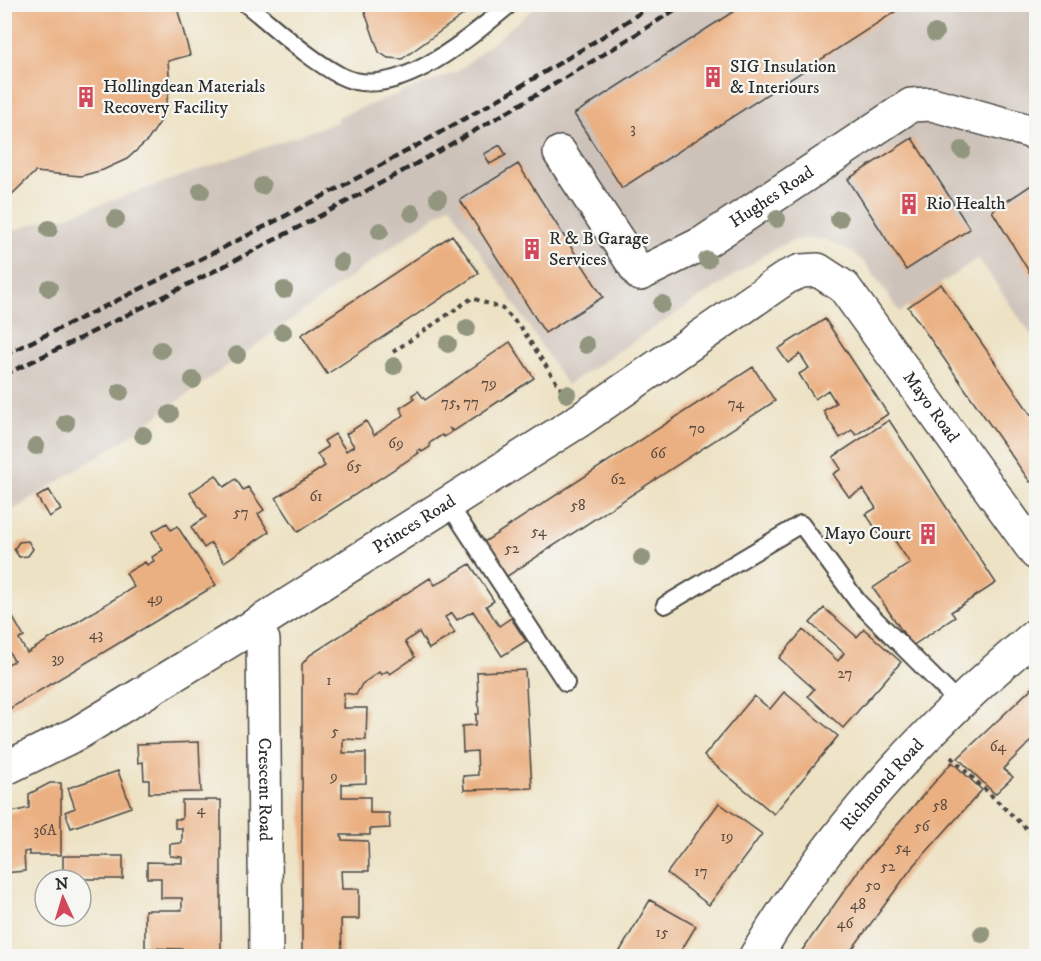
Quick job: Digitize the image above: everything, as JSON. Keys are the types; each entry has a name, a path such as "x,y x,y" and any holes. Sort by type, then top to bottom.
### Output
{"street":[{"name":"Hughes Road","path":"560,153 640,274 703,243 911,105 932,104 1036,133"},
{"name":"Princes Road","path":"4,769 71,737 254,626 580,420 767,289 794,273 818,270"},
{"name":"Mayo Road","path":"818,270 844,287 1036,553"},
{"name":"Crescent Road","path":"254,626 263,640 266,957"},
{"name":"Richmond Road","path":"756,957 779,917 835,838 880,785 960,704 1036,635"}],"lane":[{"path":"246,4 342,77 371,81 408,75 446,56 510,4"},
{"path":"448,503 566,683"},
{"path":"665,605 801,524 858,602 960,704"}],"path":[{"path":"393,352 472,298 503,309 522,329 580,420"},
{"path":"928,736 1036,838"}],"shaded area":[{"path":"538,5 1036,5 1036,342 978,258 900,312 866,264 852,252 825,239 806,238 788,242 771,251 567,385 450,205 121,442 5,515 4,233 51,218 62,218 337,122 337,117 457,72"}],"building":[{"name":"Hollingdean Materials Recovery Facility","path":"4,4 176,4 190,55 168,61 170,88 162,119 148,140 127,159 103,170 81,176 35,172 4,202"},
{"path":"362,4 478,4 402,59 388,58 379,52"},
{"path":"745,4 907,4 622,188 574,114"},
{"name":"Rio Health","path":"912,138 970,229 906,270 848,179"},
{"path":"500,145 506,155 490,164 484,154"},
{"name":"R & B Garage Services","path":"518,164 603,297 545,333 460,200"},
{"path":"1036,182 1036,283 992,211"},
{"path":"452,235 479,273 327,374 301,335"},
{"path":"941,284 1036,422 1036,477 1030,482 908,307"},
{"path":"825,319 888,414 856,435 852,430 840,438 823,411 836,403 828,390 815,399 799,374 809,368 800,354 788,363 778,349"},
{"path":"510,342 534,378 454,431 450,429 452,432 431,442 430,447 422,452 420,449 417,451 419,453 298,532 276,498 325,466 317,454 328,447 324,441 335,434 346,451 354,446 346,434 366,421 374,435 404,415 400,408 414,399 412,395 418,391 425,400"},
{"path":"753,367 775,401 506,577 484,542"},
{"name":"Mayo Court","path":"889,420 996,583 951,612 955,617 912,646 873,588 910,563 889,532 881,537 866,514 876,508 863,489 849,497 833,474 841,469 833,457"},
{"path":"216,475 224,487 236,479 243,490 248,487 264,510 258,514 269,532 224,562 211,543 204,548 191,527 206,517 190,493"},
{"path":"49,490 61,510 49,517 37,497"},
{"path":"167,523 171,530 177,526 216,585 4,712 4,666 14,661 4,643 4,620 12,616 24,637 19,639 27,653 134,587 126,573 145,562 147,565 154,561 152,557 163,550 152,532"},
{"path":"28,541 33,549 28,556 19,557 14,549 19,542"},
{"path":"470,564 494,601 486,606 499,626 511,618 526,641 502,656 473,611 457,620 452,613 445,617 455,633 429,649 419,632 405,642 415,657 390,674 387,671 381,675 379,672 362,684 356,695 344,693 343,708 367,708 366,740 343,739 343,753 366,753 366,783 342,784 342,797 370,797 370,813 389,813 390,828 370,829 370,835 341,835 342,840 368,841 369,871 341,871 342,889 359,889 359,919 341,919 342,956 302,956 302,664 310,655 430,578 435,585"},
{"path":"824,608 857,637 864,629 901,662 843,728 808,696 814,689 779,658 803,630 838,661 844,653 810,623"},
{"path":"525,670 532,788 464,790 463,776 478,775 477,751 463,752 462,726 476,725 476,714 479,714 477,672"},
{"path":"1036,684 1036,736 1003,769 1013,777 995,794 958,758"},
{"path":"784,692 838,736 774,814 704,756 754,696 770,709"},
{"path":"199,742 201,792 149,793 149,780 144,780 143,762 138,763 137,744"},
{"path":"952,762 982,790 911,869 847,956 798,956 864,863"},
{"path":"118,771 131,807 71,828 65,812 75,808 68,788"},
{"path":"50,783 61,783 61,855 29,855 29,851 24,852 25,871 4,873 4,814 29,808 29,794"},
{"path":"182,800 221,800 221,956 182,956 182,949 145,948 145,910 182,910 182,898 161,898 161,878 147,878 147,862 182,863 182,857 170,856 170,844 182,843 182,828 175,828 175,819 182,819"},
{"path":"719,803 762,834 709,905 667,873"},
{"path":"63,856 123,856 123,879 93,879 93,868 63,868"},
{"path":"650,900 696,926 678,956 617,956"}],"railway":[{"path":"4,355 253,233 335,190 496,100 654,4"},
{"path":"4,375 350,200 519,105 684,4"}],"place":[{"name":"SIG Insulation & Interiours","path":"713,77"},
{"name":"Hollingdean Materials Recovery Facility","path":"86,97"},
{"name":"Rio Health","path":"909,204"},
{"name":"R & B Garage Services","path":"532,249"},
{"name":"Mayo Court","path":"928,534"}]}
